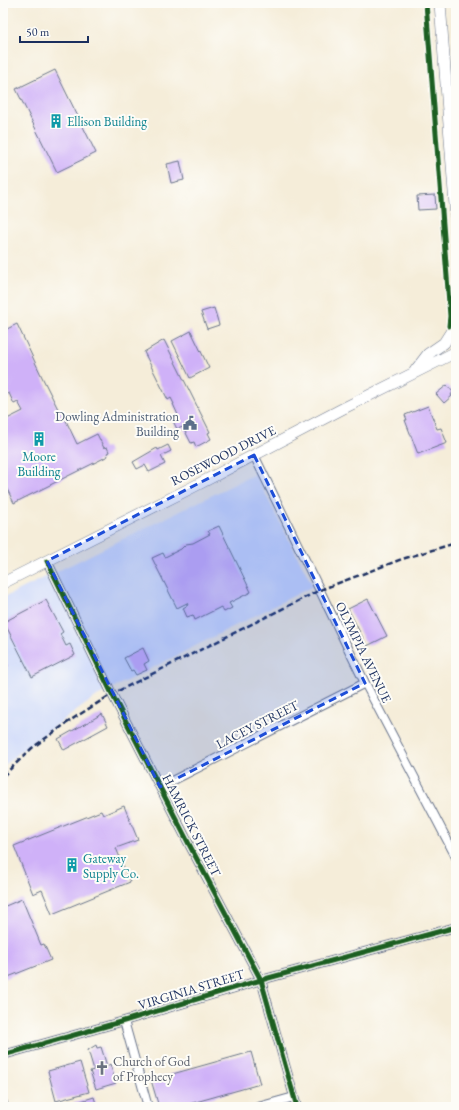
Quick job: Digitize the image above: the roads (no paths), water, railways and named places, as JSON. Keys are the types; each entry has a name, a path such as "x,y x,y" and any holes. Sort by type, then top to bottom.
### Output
{"main road":[{"path":"440,3 453,133 456,220"},
{"path":"412,374 428,354 444,343 452,332 456,318"},
{"name":"ROSEWOOD DRIVE","path":"3,583 456,352"}],"street":[{"name":"OLYMPIA AVENUE","path":"254,455 365,683 456,857"},
{"name":"HAMRICK STREET","path":"47,561 112,694 261,980 297,1107"},
{"name":"LACEY STREET","path":"160,787 365,683"},
{"name":"VIRGINIA STREET","path":"3,1055 261,980 456,927"},
{"path":"124,1021 148,1107"},
{"path":"258,1107 294,1097"},
{"path":"3,1102 4,1107"}],"railway":[{"path":"3,776 32,748 74,718 112,694 320,590 402,559 456,543"}],"place":[{"name":"Ellison Building","path":"56,121"},
{"name":"Dowling Administration Building","path":"190,423"},
{"name":"Moore Building","path":"39,439"},
{"name":"Gateway Supply Co.","path":"72,865"},
{"name":"Church of God of Prophecy","path":"102,1068"}]}
